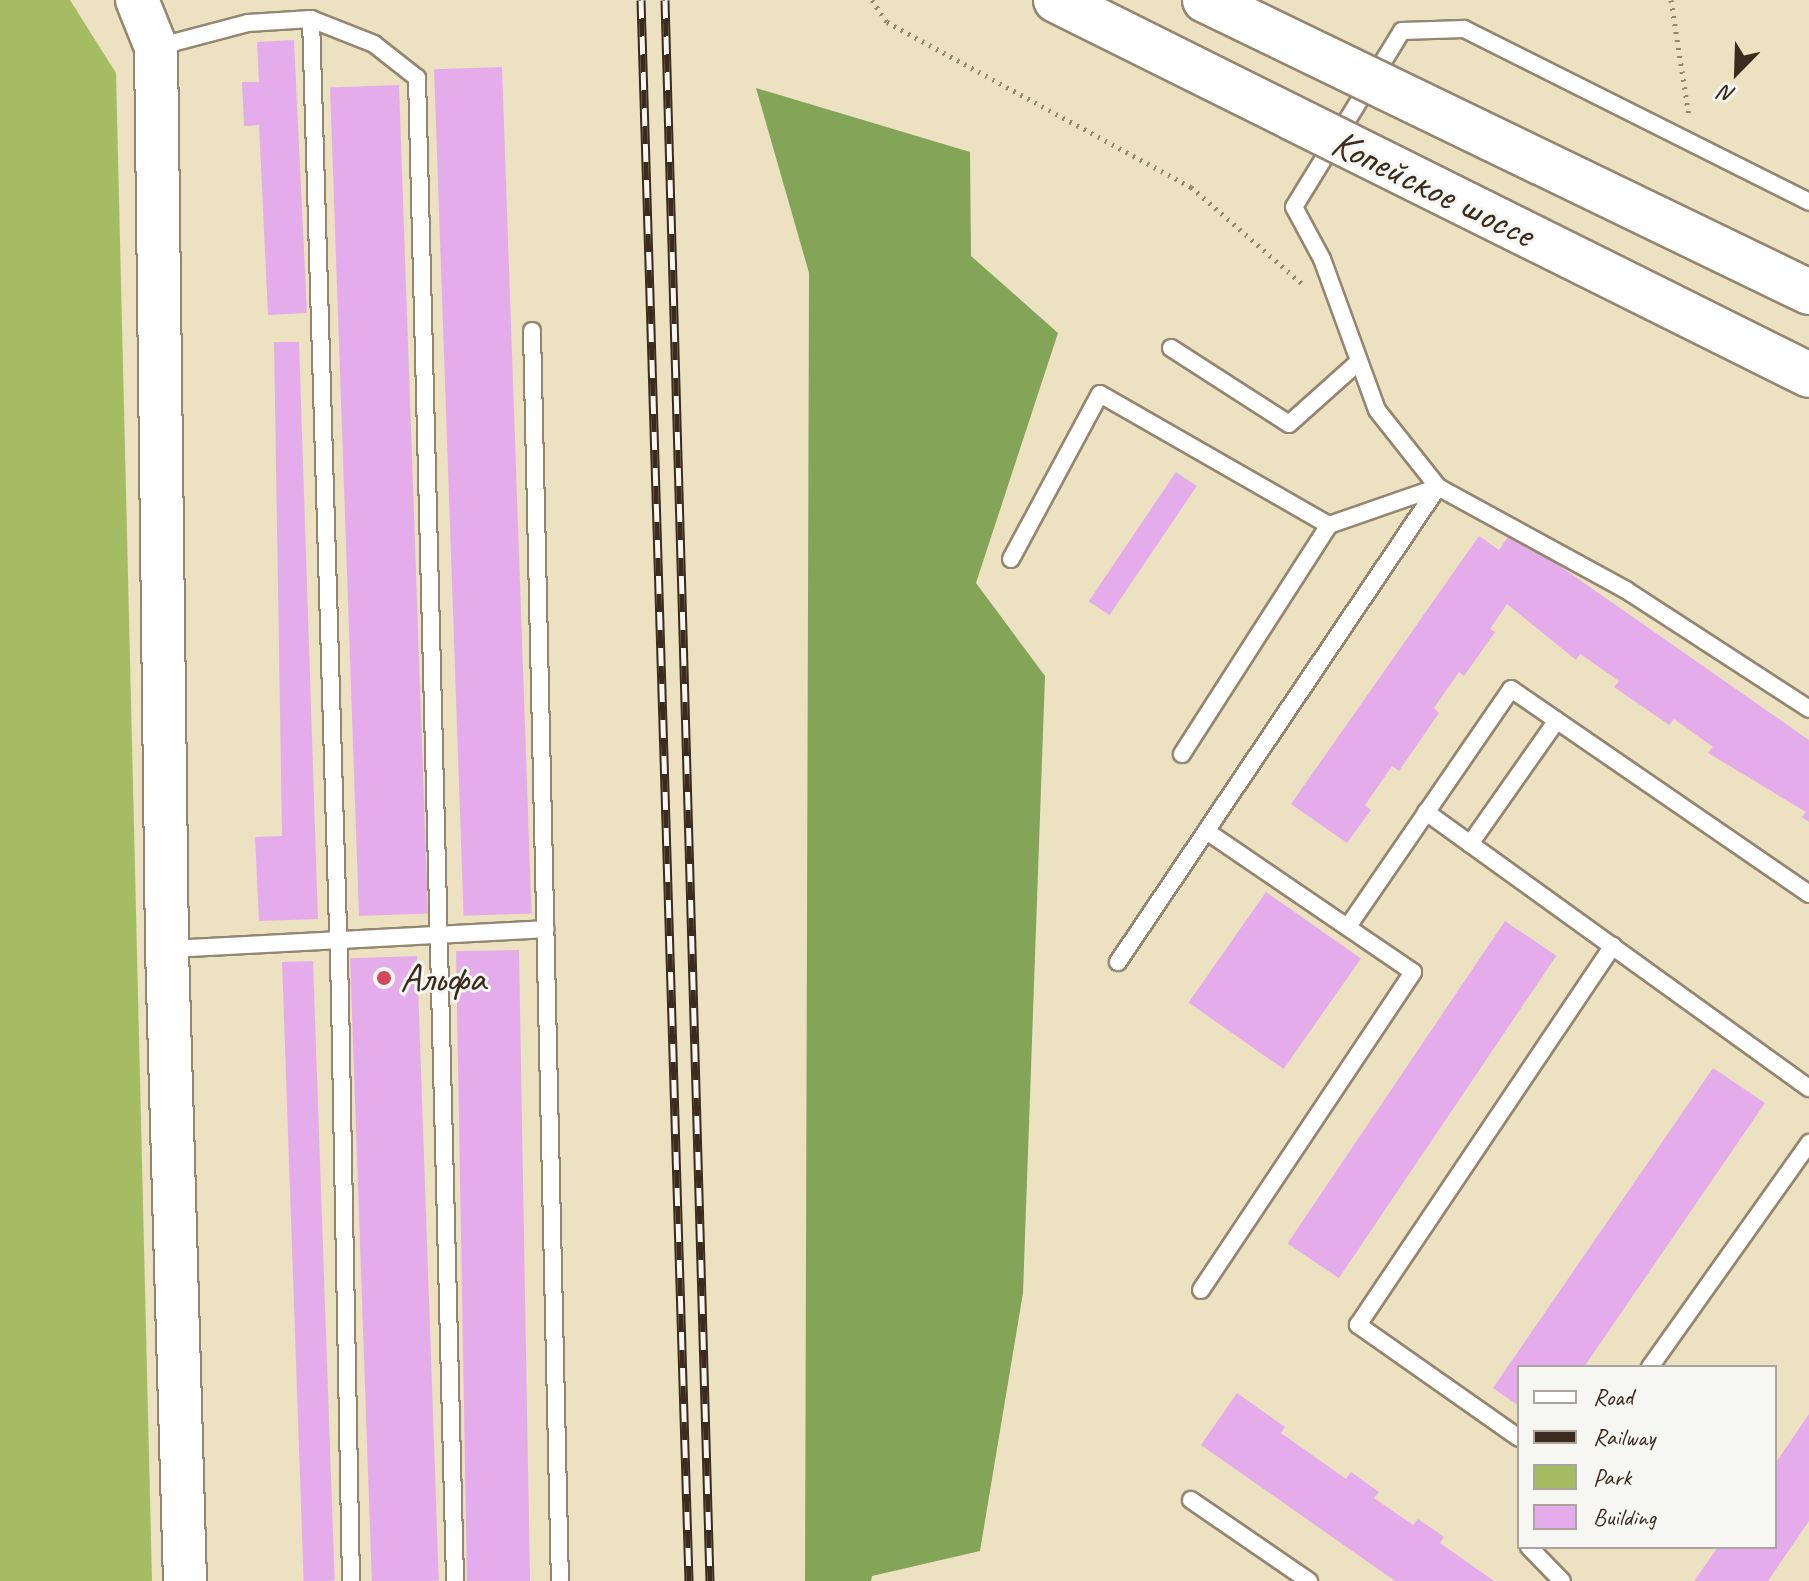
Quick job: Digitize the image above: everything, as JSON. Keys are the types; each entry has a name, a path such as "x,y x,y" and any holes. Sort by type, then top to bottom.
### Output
{"main road":[{"name":"Копейское шоссе","path":"1056,0 1809,375"},
{"name":"Копейское шоссе","path":"1205,0 1809,292"}],"street":[{"path":"137,0 156,47 167,949 185,1581"}],"lane":[{"path":"156,47 248,23 311,19 374,44 417,78 455,1581"},
{"path":"311,19 336,939 346,998 351,1581"},
{"path":"1809,202 1464,29 1402,31 1294,207 1322,259 1356,364 1377,410 1438,487 1626,590 1809,709"},
{"path":"532,331 560,1581"},
{"path":"1171,348 1289,424 1356,364"},
{"path":"1011,559 1100,394 1329,525"},
{"path":"1182,754 1329,525 1438,487"},
{"path":"1118,962 1438,487"},
{"path":"1349,925 1511,689 1809,894"},
{"path":"1470,844 1557,720"},
{"path":"1426,812 1809,1088"},
{"path":"1201,1290 1413,972 1349,925 1208,832"},
{"path":"167,949 545,929"},
{"path":"1517,1437 1358,1325 1613,946"},
{"path":"1651,1365 1809,1143"},
{"path":"1191,1500 1309,1581"},
{"path":"1531,1549 1562,1581"}],"path":[{"path":"872,0 887,22 1191,187 1340,316"},
{"path":"1671,0 1694,145"}],"green space":[{"path":"0,0 70,0 116,73 152,1581 0,1581"},
{"path":"756,88 970,152 971,256 1058,333 976,583 1045,676 1023,1293 980,1551 872,1576 871,1581 805,1581 809,273"}],"building":[{"path":"294,40 307,313 268,315 259,125 244,126 242,82 259,82 257,42"},
{"path":"502,67 532,913 464,916 434,69"},
{"path":"399,85 428,913 359,916 330,87"},
{"path":"274,342 299,342 318,919 259,921 255,837 282,836"},
{"path":"1176,472 1197,486 1109,615 1089,601"},
{"path":"1511,532 1809,740 1809,822 1802,817 1806,812 1708,753 1713,747 1674,719 1669,725 1614,687 1619,681 1580,654 1576,660 1507,604 1490,629 1495,632 1464,676 1459,672 1434,708 1439,713 1399,771 1392,766 1365,805 1371,810 1347,843 1291,804 1479,536 1499,550"},
{"path":"1266,892 1361,959 1284,1069 1189,1003"},
{"path":"1505,921 1556,956 1339,1278 1287,1243"},
{"path":"519,950 530,1581 467,1581 456,951"},
{"path":"417,956 439,1581 372,1581 350,958"},
{"path":"313,961 335,1581 304,1581 282,962"},
{"path":"1713,1068 1765,1103 1585,1365 1517,1365 1517,1405 1493,1388"},
{"path":"1237,1393 1285,1427 1281,1433 1346,1479 1351,1472 1379,1492 1374,1498 1413,1525 1418,1519 1444,1537 1440,1543 1494,1581 1395,1581 1201,1445"},
{"path":"1809,1414 1809,1521 1768,1581 1694,1581 1717,1549 1777,1549 1777,1461"}],"railway":[{"path":"641,0 689,1581"},
{"path":"665,0 710,1581"}],"place":[{"name":"Альфа","path":"384,978"}]}
